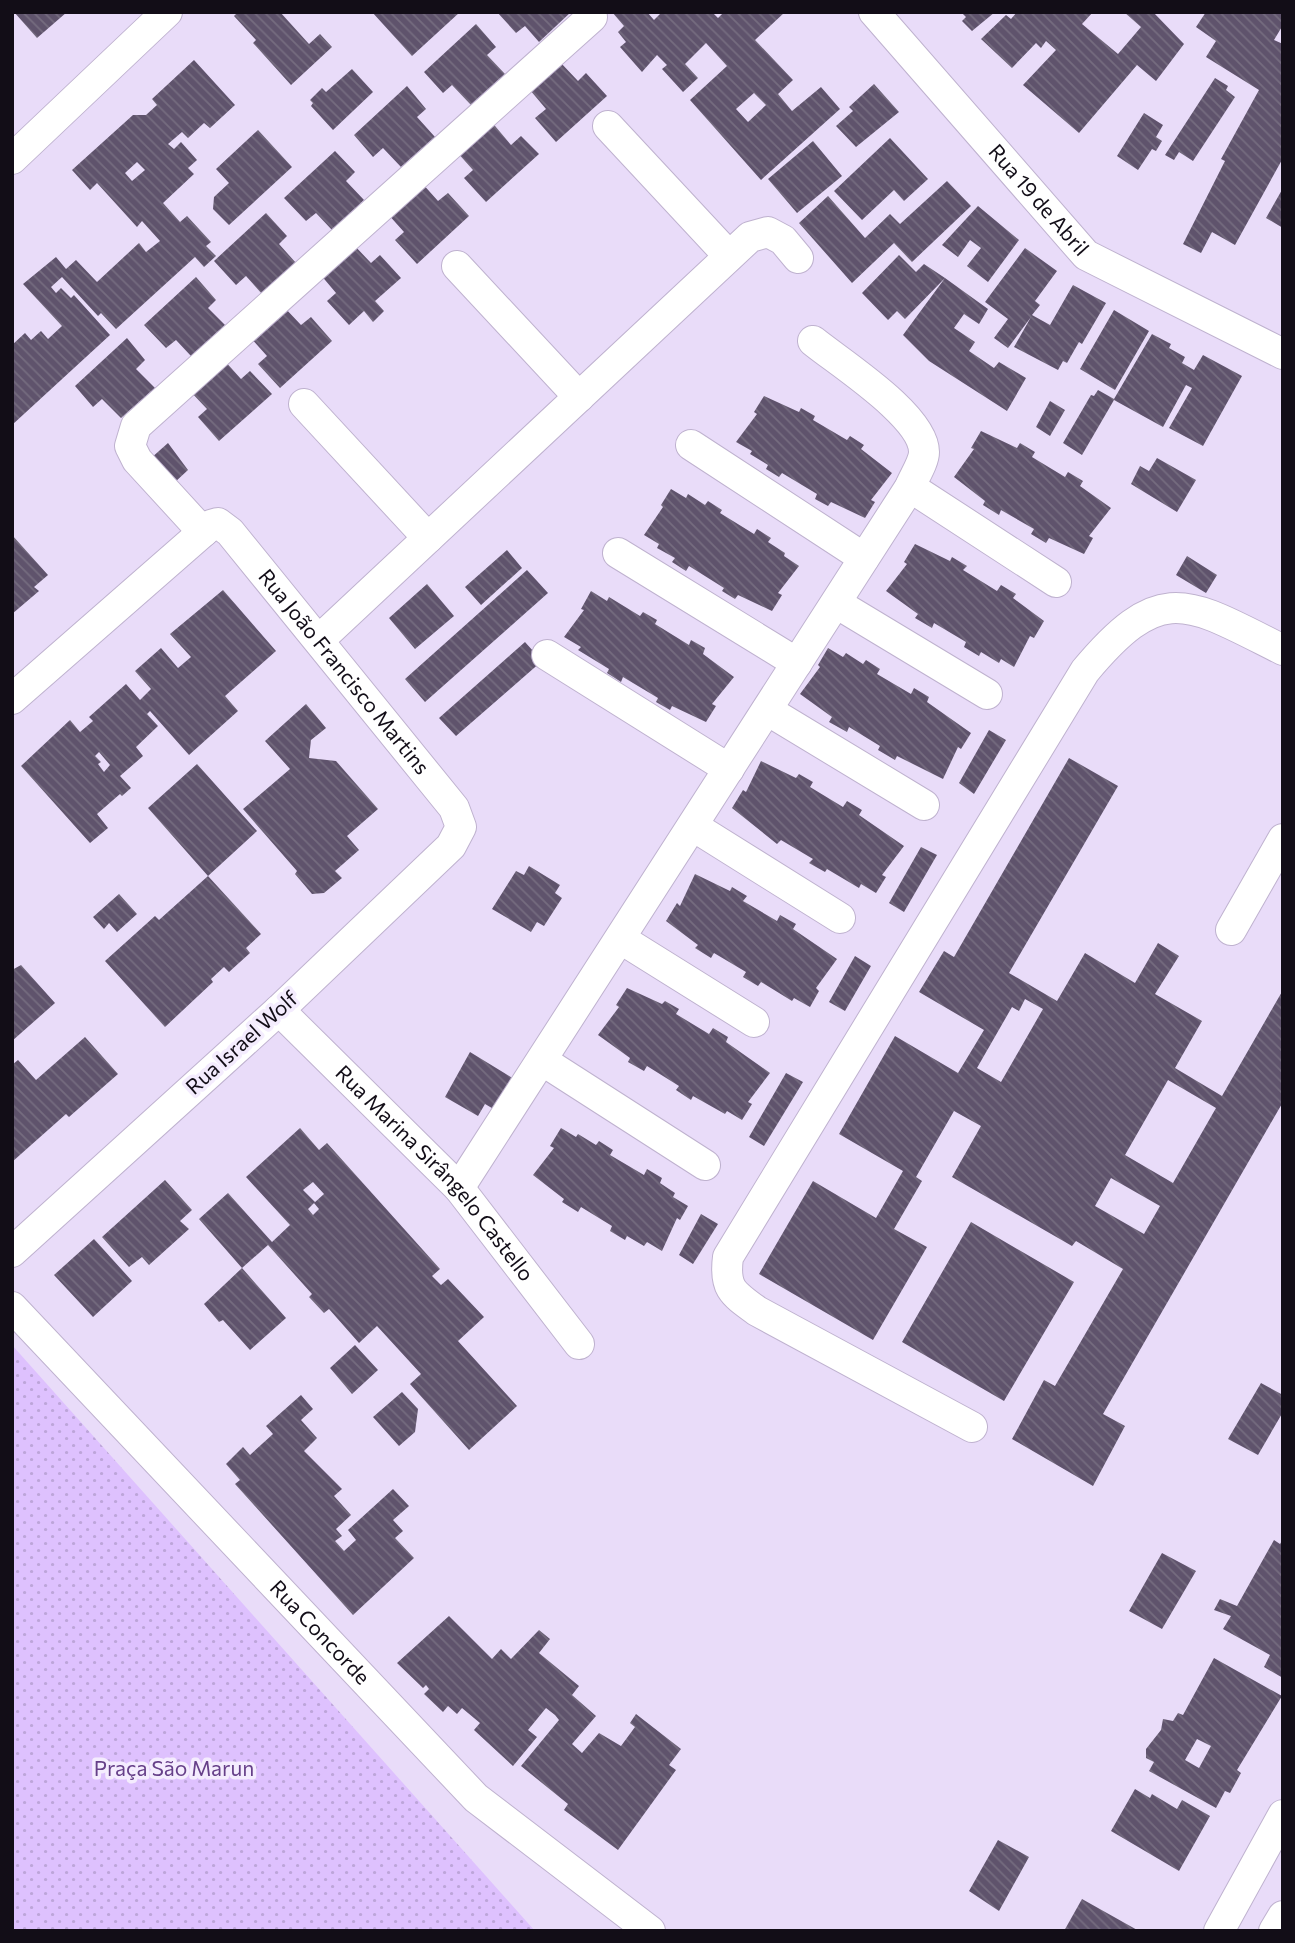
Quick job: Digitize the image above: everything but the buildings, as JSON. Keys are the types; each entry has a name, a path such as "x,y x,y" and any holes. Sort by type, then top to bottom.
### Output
{"street":[{"path":"12,159 167,12"},
{"name":"Rua 19 de Abril","path":"874,12 1086,255 1283,354"},
{"name":"Rua João Francisco Martins","path":"461,827 454,808 230,532 211,527 137,460 130,446 136,426 592,17"},
{"path":"608,126 729,256"},
{"path":"318,640 750,237 768,232 783,240 798,258"},
{"path":"457,266 579,397"},
{"path":"460,1188 910,487 924,453 919,433 906,416 813,341"},
{"path":"304,404 428,538"},
{"path":"691,445 864,558"},
{"path":"910,487 1056,582"},
{"path":"12,699 211,527"},
{"path":"618,554 797,663"},
{"path":"836,603 987,694"},
{"path":"972,1427 757,1311 736,1296 725,1278 728,1256 1085,671 1114,637 1145,613 1176,605 1205,611 1283,650"},
{"path":"547,655 729,769"},
{"path":"767,710 924,805"},
{"path":"693,826 841,918"},
{"name":"Rua Israel Wolf","path":"12,1252 279,1010 451,846 461,827"},
{"path":"1231,929 1283,839"},
{"path":"621,939 754,1022"},
{"name":"Rua Marina Sirângelo Castello","path":"279,1010 460,1188 579,1344"},
{"path":"543,1061 705,1164"},
{"name":"Rua Concorde","path":"12,1307 476,1798 650,1931"},
{"path":"1219,1931 1283,1815"},
{"path":"1274,1931 1283,1916"}],"green space":[{"name":"Praça São Marun","path":"12,1345 535,1931 12,1931"}]}
